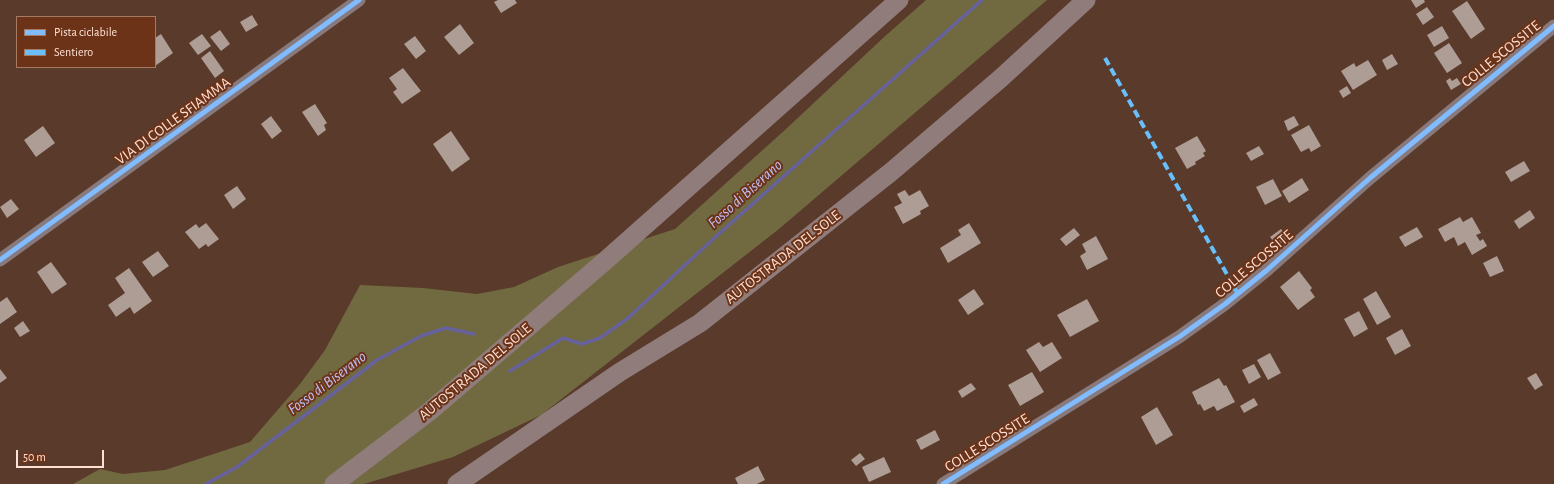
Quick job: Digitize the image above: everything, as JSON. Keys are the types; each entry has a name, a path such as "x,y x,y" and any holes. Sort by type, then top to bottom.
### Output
{"highway":[{"name":"AUTOSTRADA DEL SOLE","path":"334,484 436,406 605,261 899,0"},
{"name":"AUTOSTRADA DEL SOLE","path":"457,484 620,372 700,323 891,172 1001,78 1086,0"}],"street":[{"name":"VIA DI COLLE SFIAMMA","path":"0,260 359,0"},
{"name":"COLLE SCOSSITE","path":"943,484 1179,337 1225,304 1268,270 1370,178 1554,26"}],"shaded area":[{"path":"926,0 1047,0 779,229 541,415 453,457 364,484 73,484 100,469 123,474 165,470 250,442 300,384 325,350 360,285 423,288 477,294 514,287 558,267 675,229"}],"building":[{"path":"498,0 515,0 517,3 501,13 494,2"},
{"path":"1411,0 1424,0 1425,2 1416,8"},
{"path":"1467,1 1485,29 1471,39 1452,11"},
{"path":"1427,7 1434,17 1423,25 1416,14"},
{"path":"252,15 258,25 246,32 240,22"},
{"path":"460,24 474,43 459,55 444,37"},
{"path":"1442,26 1449,38 1434,47 1427,35"},
{"path":"220,30 230,44 221,51 210,37"},
{"path":"161,34 173,53 156,65 156,37"},
{"path":"202,34 211,46 198,55 189,43"},
{"path":"415,36 426,51 416,59 404,44"},
{"path":"1449,43 1462,63 1447,73 1434,53"},
{"path":"210,51 224,71 215,78 201,58"},
{"path":"1392,54 1398,64 1387,70 1382,60"},
{"path":"1368,60 1377,75 1353,90 1341,71 1354,63 1356,67"},
{"path":"403,68 421,91 402,104 393,92 397,89 389,78"},
{"path":"1450,78 1452,81 1457,78 1461,84 1451,90 1446,81"},
{"path":"1347,86 1351,93 1343,98 1339,91"},
{"path":"315,104 327,123 324,125 326,130 318,136 302,112"},
{"path":"271,116 282,131 272,139 261,124"},
{"path":"1294,116 1299,125 1288,131 1284,121"},
{"path":"1309,125 1321,146 1311,152 1309,148 1301,152 1291,135"},
{"path":"43,126 55,143 36,157 24,140"},
{"path":"451,131 470,159 452,172 433,144"},
{"path":"1197,136 1206,151 1203,153 1205,156 1195,162 1196,164 1187,169 1175,148"},
{"path":"1259,146 1264,154 1251,161 1246,153"},
{"path":"1524,161 1530,171 1511,182 1505,172"},
{"path":"1302,178 1309,190 1289,203 1282,191"},
{"path":"1273,179 1282,196 1265,205 1256,187"},
{"path":"237,186 246,199 233,209 224,195"},
{"path":"905,190 909,196 920,190 929,206 920,211 921,214 903,224 894,207 902,203 897,194"},
{"path":"11,199 19,209 7,218 0,207"},
{"path":"1530,210 1535,218 1519,229 1514,221"},
{"path":"1460,217 1463,222 1472,217 1481,233 1476,235 1480,241 1483,239 1487,246 1472,255 1465,242 1458,246 1454,237 1445,242 1438,229"},
{"path":"206,223 219,239 208,247 206,244 199,249 185,232 196,224 199,228"},
{"path":"969,223 981,243 948,263 940,248 961,235 958,230"},
{"path":"1417,227 1423,237 1405,247 1399,237"},
{"path":"1074,228 1080,235 1066,246 1060,239"},
{"path":"1281,229 1288,238 1277,246 1270,237"},
{"path":"1096,236 1108,259 1087,270 1080,256 1086,252 1082,244"},
{"path":"158,251 169,266 153,277 142,262"},
{"path":"1497,256 1504,271 1490,277 1483,263"},
{"path":"51,262 67,284 52,294 37,272"},
{"path":"129,268 152,301 134,314 130,307 116,317 108,305 125,293 115,278"},
{"path":"1299,271 1312,288 1310,290 1315,297 1298,310 1280,287"},
{"path":"974,289 984,304 968,315 958,300"},
{"path":"1376,291 1391,317 1377,325 1363,299"},
{"path":"7,297 17,312 0,324 0,302"},
{"path":"1087,299 1099,321 1070,337 1057,315"},
{"path":"1359,311 1368,329 1354,337 1344,319"},
{"path":"23,321 30,331 20,337 14,328"},
{"path":"1402,329 1411,346 1395,355 1386,338"},
{"path":"1039,342 1043,347 1052,342 1062,358 1040,372 1026,350"},
{"path":"1270,353 1281,373 1268,380 1257,360"},
{"path":"1254,364 1261,377 1249,384 1242,370"},
{"path":"0,369 7,378 0,383"},
{"path":"1032,372 1044,392 1020,406 1008,385"},
{"path":"1536,373 1543,385 1535,390 1527,378"},
{"path":"1219,378 1224,386 1226,385 1235,402 1217,411 1214,406 1204,411 1200,404 1198,405 1192,392"},
{"path":"971,383 976,389 962,398 958,391"},
{"path":"1254,398 1258,405 1244,413 1240,406"},
{"path":"1157,407 1173,435 1156,445 1141,417"},
{"path":"935,430 940,440 921,450 916,440"},
{"path":"860,453 865,459 856,466 851,460"},
{"path":"884,457 891,472 869,482 862,467"},
{"path":"758,466 765,480 757,484 738,484 735,478"}],"waterway":[{"name":"Fosso di Biserano","path":"510,371 563,338 582,344 600,338 628,318 712,240 982,0"},
{"name":"Fosso di Biserano","path":"206,484 237,467 377,360 421,336 446,328 474,334"}],"marked path":[{"path":"1105,58 1238,294"}],"cycle path":[{"path":"0,260 359,0"},
{"path":"943,484 1179,337 1225,304 1267,270 1370,178 1554,26"}]}
